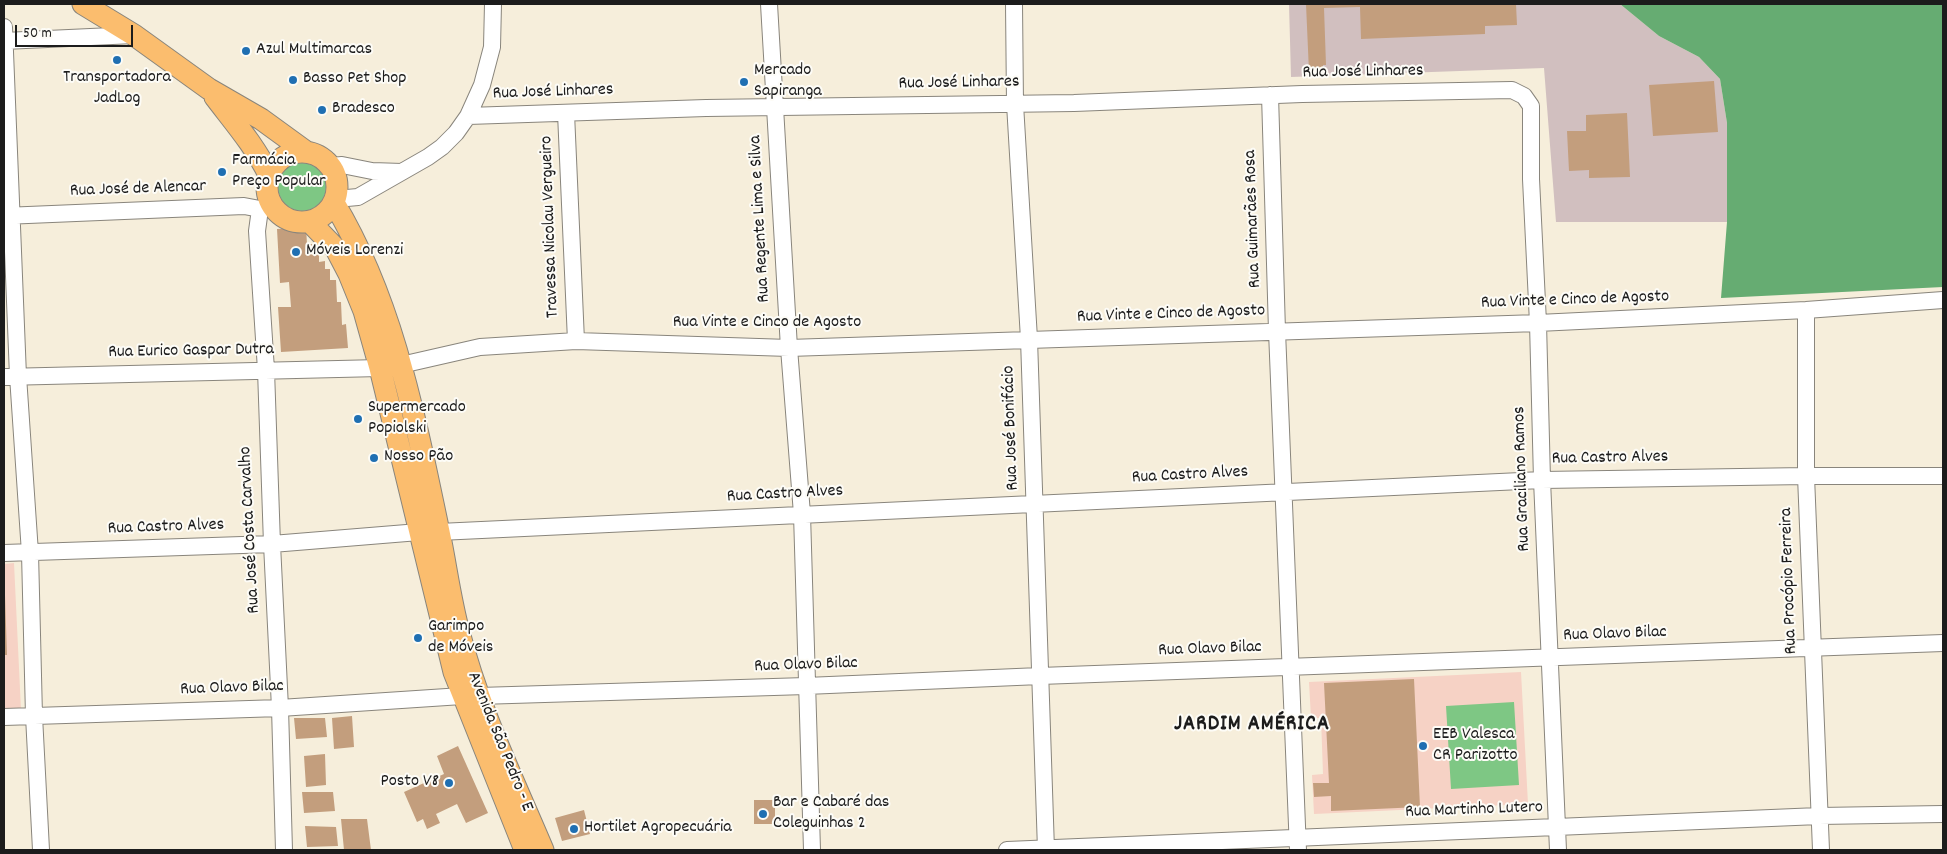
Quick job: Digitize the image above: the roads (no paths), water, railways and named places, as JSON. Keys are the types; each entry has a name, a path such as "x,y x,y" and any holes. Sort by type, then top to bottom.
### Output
{"main road":[{"path":"83,4 134,35 209,89 261,119 305,152"},
{"path":"209,89 262,161 268,175 264,204 288,220 299,223 310,222 324,215 335,201 338,187 336,176 331,166 315,154 294,152 283,157 274,165 268,175"},
{"name":"Avenida São Pedro - E","path":"335,201 378,291 401,365 429,532"},
{"name":"Avenida São Pedro - E","path":"310,222 336,249 349,274 364,311 458,631 471,696 525,850"},
{"name":"Avenida São Pedro - E","path":"471,696 543,850"}],"street":[{"path":"335,201 358,197 442,147 456,133 468,116 482,85 492,47 493,4"},
{"name":"Rua Regente Lima e Silva","path":"769,4 789,348 802,514 812,850"},
{"name":"Rua José Bonifácio","path":"1014,4 1015,104 1029,339 1046,849"},
{"path":"4,27 11,376 30,552 34,716 41,850"},
{"path":"4,41 134,35"},
{"name":"Rua José Linhares","path":"468,116 942,104 1015,104 1270,95 1512,90 1524,96 1531,106"},
{"name":"Rua Guimarães Rosa","path":"1270,95 1277,331 1298,844"},
{"name":"Rua Graciliano Ramos","path":"1531,106 1531,180 1558,850"},
{"name":"Travessa Nicolau Vergueiro","path":"566,113 576,341"},
{"path":"331,166 342,165 372,171 402,172"},
{"name":"Rua José de Alencar","path":"8,216 264,204"},
{"name":"Rua José Costa Carvalho","path":"264,204 257,232 266,370 284,850"},
{"name":"Rua Vinte e Cinco de Agosto","path":"401,365 480,347 576,341 789,348 1538,323 1806,310 1943,300"},
{"name":"Rua Procópio Ferreira","path":"1806,310 1806,476 1821,850"},
{"name":"Rua Eurico Gaspar Dutra","path":"11,376 380,368"},
{"name":"Rua Castro Alves","path":"4,553 272,544 429,532 1542,480 1943,476"},
{"name":"Rua Olavo Bilac","path":"4,717 280,708 471,696 806,686 1943,643"},
{"name":"Rua Martinho Lutero","path":"1007,850 1298,844 1556,827 1819,816 1943,814"}],"place":[{"name":"Azul Multimarcas","path":"246,51"},
{"name":"Transportadora JadLog","path":"117,60"},
{"name":"Basso Pet Shop","path":"293,80"},
{"name":"Mercado Sapiranga","path":"744,82"},
{"name":"Bradesco","path":"322,110"},
{"name":"Farmácia Preço Popular","path":"222,172"},
{"name":"Móveis Lorenzi","path":"296,252"},
{"name":"Supermercado Popiolski","path":"358,419"},
{"name":"Nosso Pão","path":"374,458"},
{"name":"Garimpo de Móveis","path":"418,638"},
{"name":"EEB Valesca CR Parizotto","path":"1423,746"},
{"name":"Posto V8","path":"449,783"},
{"name":"Bar e Cabaré das Coleguinhas 2","path":"763,814"},
{"name":"Hortilet Agropecuária","path":"574,829"}],"district":[{"name":"JARDIM AMÉRICA","path":"1252,726"}]}
